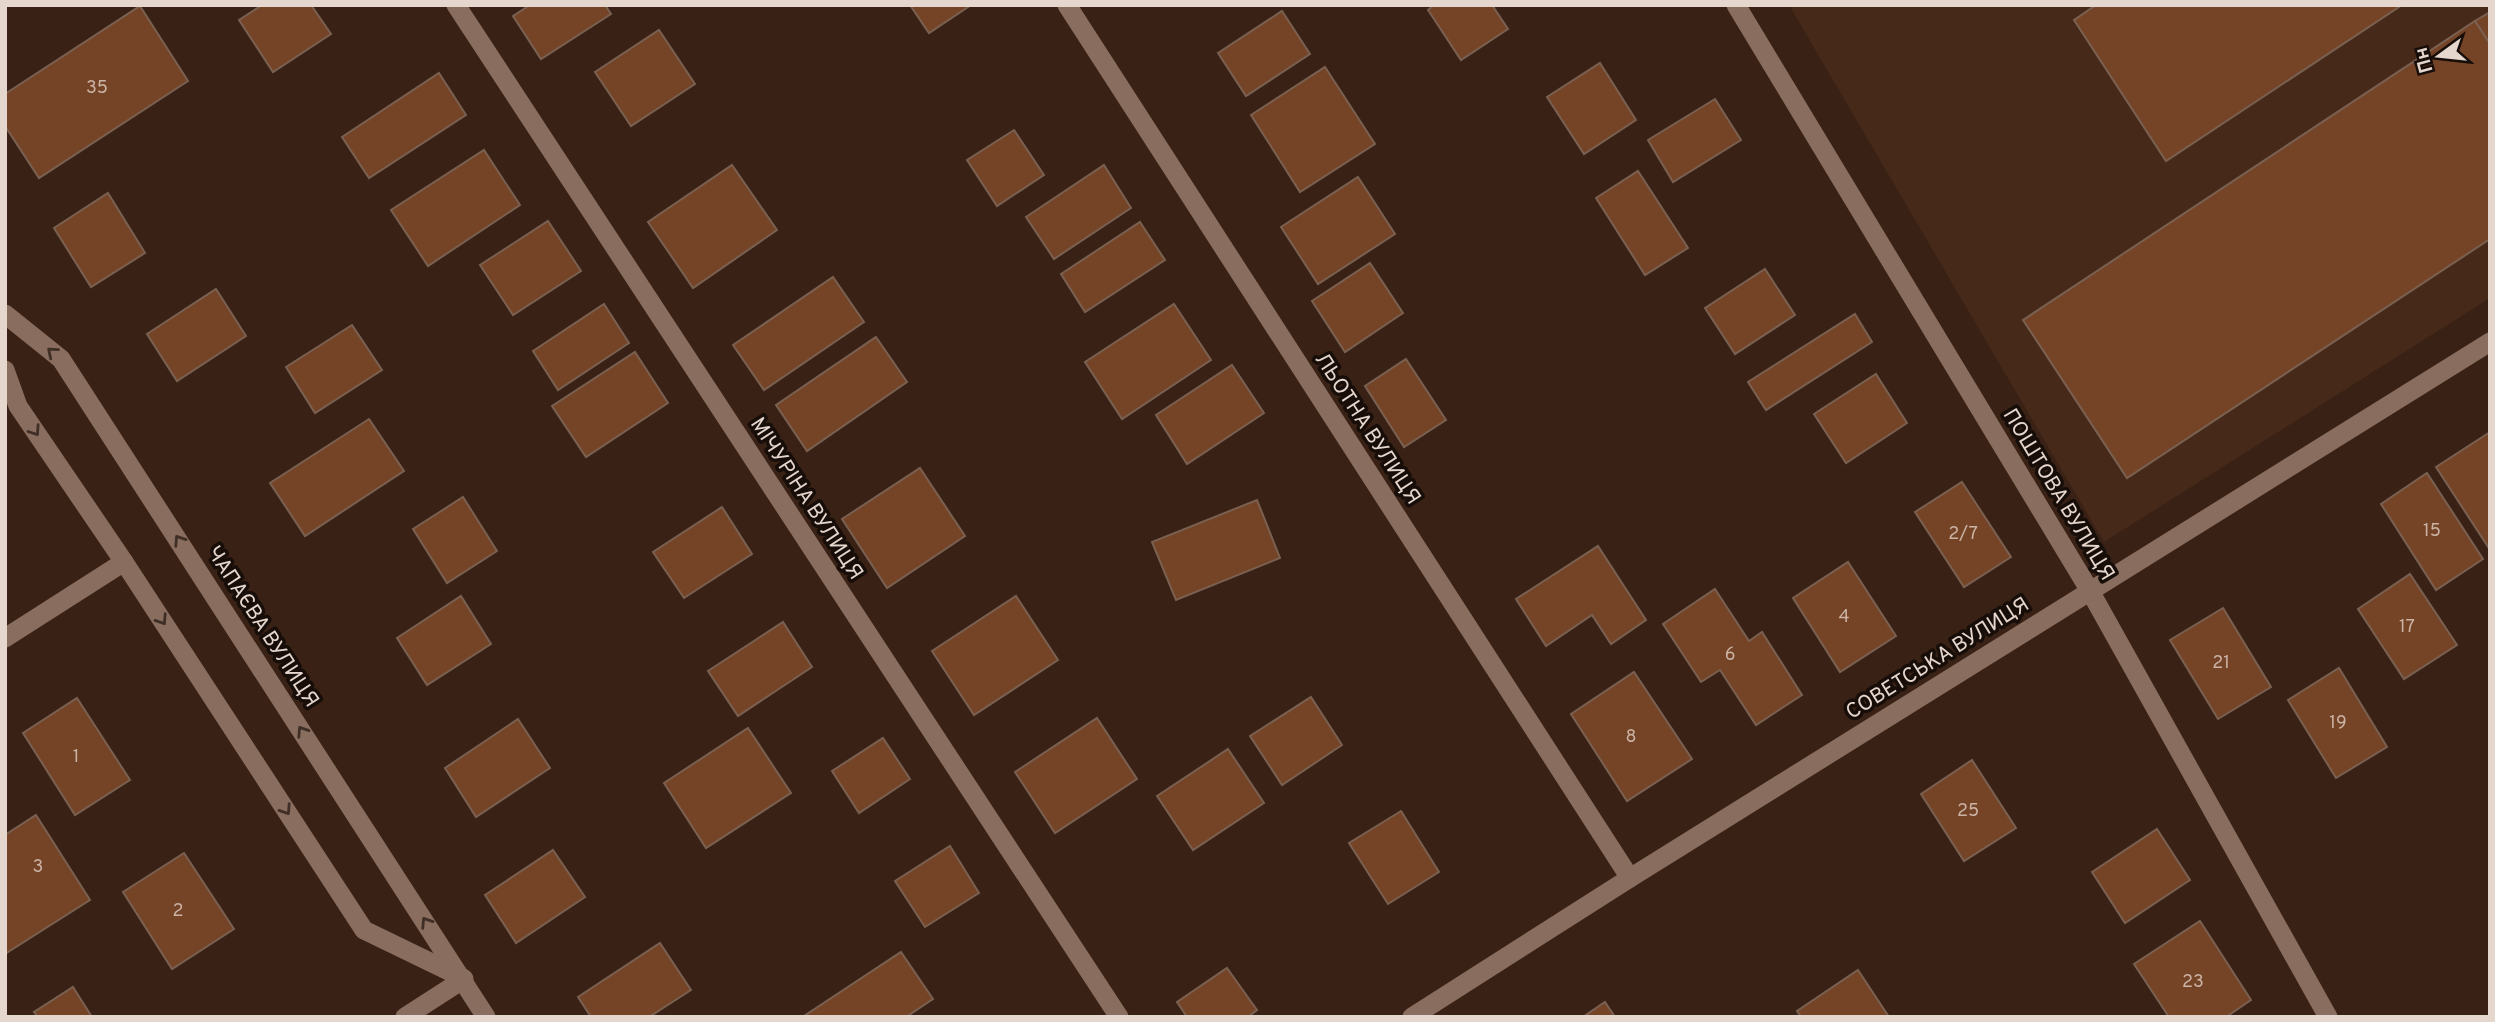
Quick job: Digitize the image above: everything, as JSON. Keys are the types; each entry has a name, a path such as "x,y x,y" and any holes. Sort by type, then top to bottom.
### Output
{"street":[{"name":"МІЧУРІНА ВУЛИЦЯ","path":"456,5 1119,1017"},
{"name":"ЛЬОТНА ВУЛИЦЯ","path":"1067,5 1630,878"},
{"name":"ПОШТОВА ВУЛИЦЯ","path":"1736,5 2090,591 2328,1017"},
{"name":"ЧАПАЄВА ВУЛИЦЯ","path":"5,314 61,359 464,979 486,1017"},
{"name":"СОВЕТСЬКА ВУЛИЦЯ","path":"1412,1017 1630,878 2490,342"},
{"path":"5,370 18,406 124,562 364,930 464,979"},
{"path":"5,638 124,562"},
{"path":"405,1017 464,979"}],"shaded area":[{"path":"1789,5 2490,5 2490,298 2104,542"}],"building":[{"path":"262,5 311,5 331,34 273,72 239,20"},
{"path":"530,5 605,5 611,14 541,59 513,16"},
{"path":"910,5 971,5 929,33"},
{"path":"1434,5 1492,5 1508,29 1461,60 1428,10"},
{"path":"2096,5 2402,5 2166,161 2074,20"},
{"path":"140,6 188,81 39,178 5,126 5,94"},
{"path":"1282,11 1310,54 1246,96 1218,53"},
{"path":"2490,12 2490,44 2475,21"},
{"path":"2475,21 2490,44 2490,239 2127,478 2023,320"},
{"path":"659,30 695,84 631,126 595,72"},
{"path":"1600,63 1636,120 1584,154 1547,97"},
{"path":"1325,67 1375,144 1300,192 1251,115"},
{"path":"439,73 466,115 369,178 342,137"},
{"path":"1715,99 1741,140 1673,182 1648,140"},
{"path":"1014,130 1044,175 997,206 967,160"},
{"path":"484,150 520,205 428,266 391,210"},
{"path":"732,165 777,230 693,288 648,222"},
{"path":"1104,165 1131,208 1054,259 1026,217"},
{"path":"1638,171 1688,248 1645,275 1596,198"},
{"path":"1358,177 1395,234 1318,284 1281,227"},
{"path":"108,193 145,253 91,287 54,228"},
{"path":"548,221 581,271 513,315 480,265"},
{"path":"1140,222 1165,260 1085,312 1061,274"},
{"path":"1370,263 1403,313 1345,352 1312,301"},
{"path":"1765,269 1795,315 1735,354 1705,308"},
{"path":"833,277 864,322 764,390 733,345"},
{"path":"216,289 246,336 177,381 147,334"},
{"path":"604,304 629,343 558,390 533,351"},
{"path":"1174,304 1211,360 1122,419 1085,362"},
{"path":"1855,314 1872,342 1766,410 1748,382"},
{"path":"352,325 382,370 315,413 286,367"},
{"path":"876,337 907,382 807,451 776,405"},
{"path":"635,352 668,403 586,457 552,406"},
{"path":"1406,359 1446,420 1404,447 1365,386"},
{"path":"1232,365 1264,413 1187,464 1156,415"},
{"path":"1876,374 1907,423 1846,463 1814,414"},
{"path":"369,419 404,471 305,536 270,483"},
{"path":"2490,432 2490,550 2436,467"},
{"path":"920,468 965,536 887,588 842,519"},
{"path":"2427,473 2483,559 2436,590 2381,504"},
{"path":"1962,482 2011,557 1964,587 1915,512"},
{"path":"463,497 497,551 447,583 413,529"},
{"path":"1257,500 1280,558 1176,600 1152,542"},
{"path":"722,507 752,554 684,598 653,552"},
{"path":"1598,546 1646,620 1611,644 1592,615 1546,646 1516,599"},
{"path":"1848,562 1896,636 1840,672 1793,598"},
{"path":"2410,574 2457,645 2404,679 2358,609"},
{"path":"1715,589 1749,641 1762,632 1802,695 1756,725 1720,670 1701,682 1663,624"},
{"path":"461,596 491,644 427,685 397,638"},
{"path":"1016,596 1058,660 974,715 932,651"},
{"path":"2223,608 2271,687 2218,719 2170,640"},
{"path":"783,622 812,667 738,716 708,671"},
{"path":"2339,668 2387,747 2336,778 2288,700"},
{"path":"1634,672 1692,759 1627,801 1571,714"},
{"path":"1311,697 1342,745 1282,785 1250,736"},
{"path":"77,698 130,780 75,815 23,733"},
{"path":"1097,718 1137,779 1055,833 1015,772"},
{"path":"518,719 550,768 476,817 445,768"},
{"path":"748,728 791,793 706,848 664,783"},
{"path":"883,738 910,779 859,813 832,771"},
{"path":"1228,749 1264,803 1193,850 1157,796"},
{"path":"1972,760 2016,828 1964,861 1921,794"},
{"path":"1401,811 1439,872 1388,904 1349,843"},
{"path":"36,815 90,900 5,954 5,835"},
{"path":"2157,829 2190,880 2125,923 2092,872"},
{"path":"950,846 979,893 925,927 895,881"},
{"path":"553,850 585,897 516,943 485,895"},
{"path":"184,853 234,929 172,969 123,892"},
{"path":"2200,921 2251,1000 2226,1017 2169,1017 2134,964"},
{"path":"660,943 691,990 649,1017 591,1017 578,997"},
{"path":"901,952 933,999 906,1017 804,1016"},
{"path":"1227,968 1257,1010 1248,1017 1187,1017 1177,1002"},
{"path":"1858,970 1889,1017 1801,1017 1797,1011"},
{"path":"73,987 92,1017 38,1017 34,1012"},
{"path":"1605,1002 1615,1017 1583,1017"}]}
